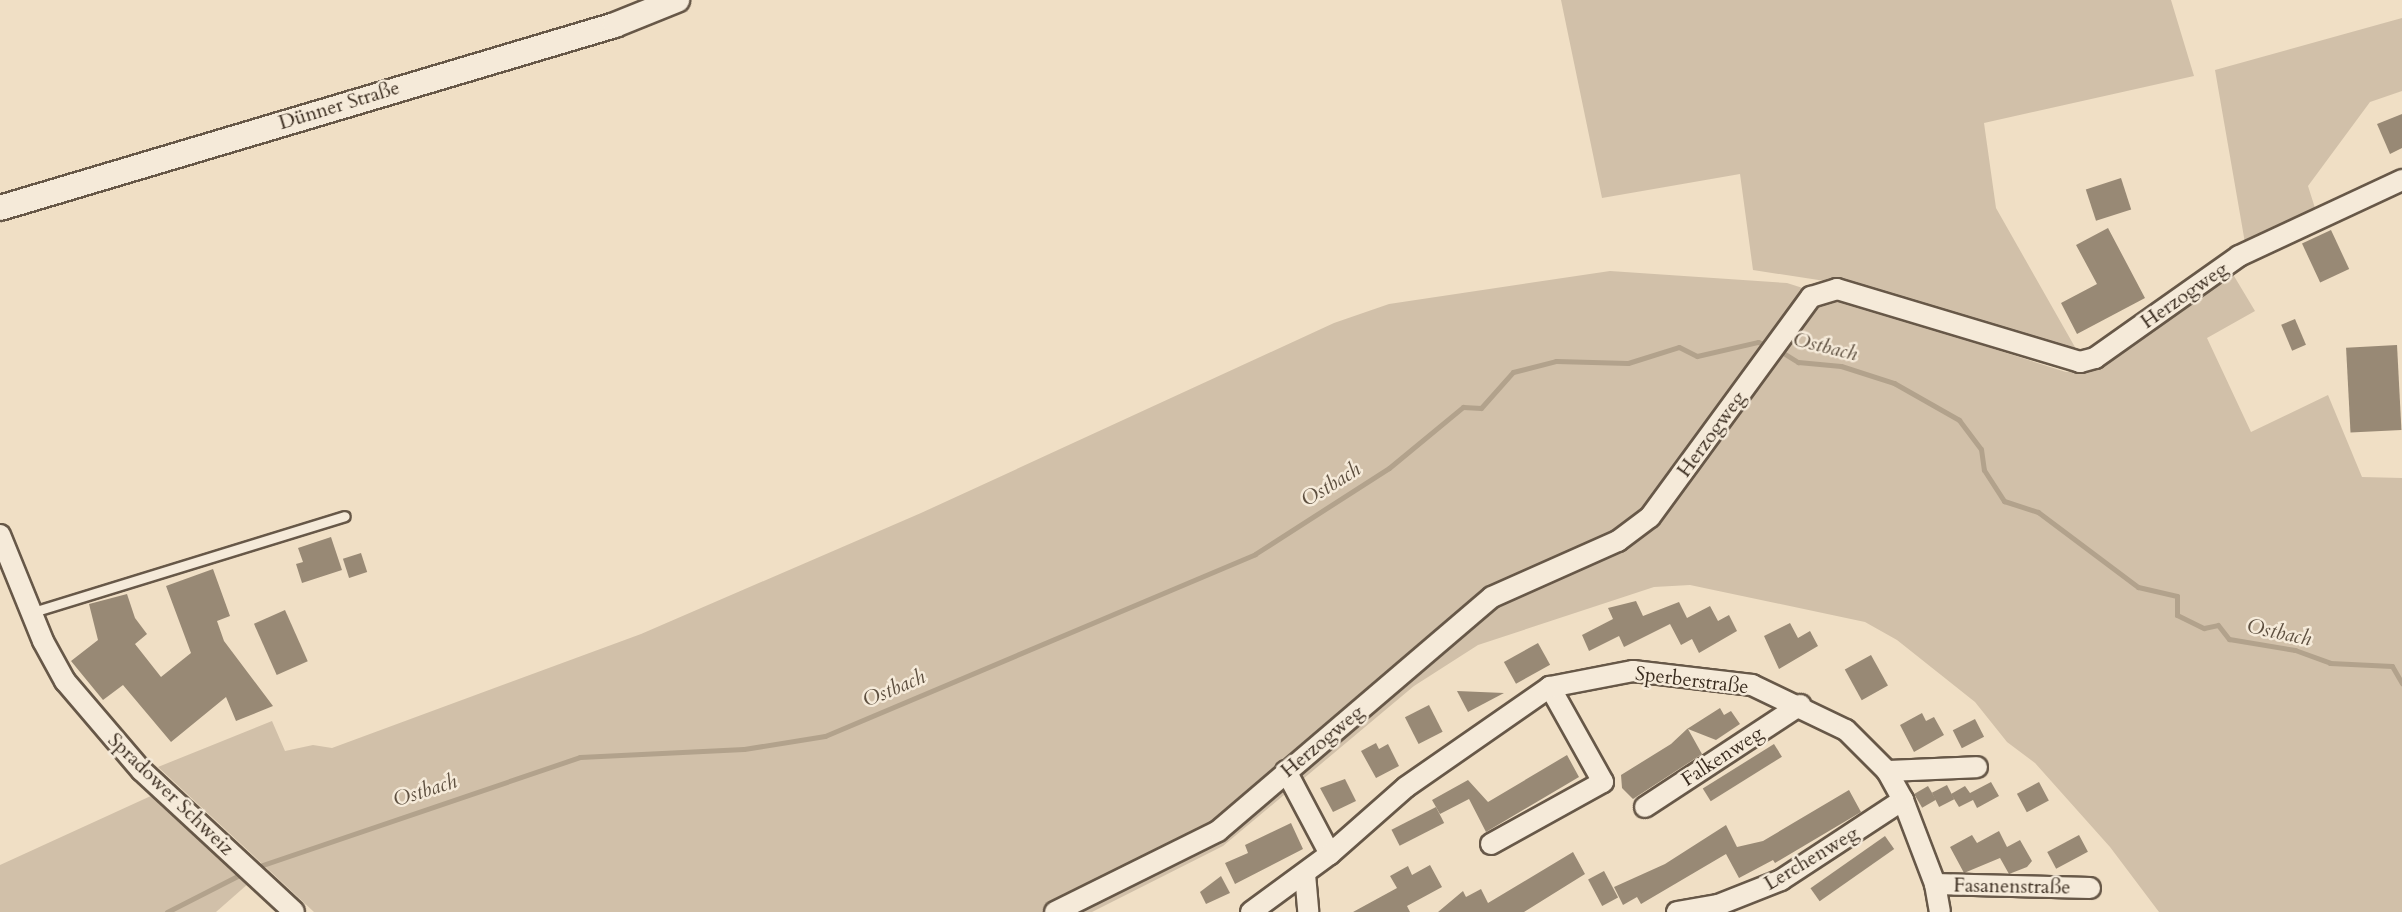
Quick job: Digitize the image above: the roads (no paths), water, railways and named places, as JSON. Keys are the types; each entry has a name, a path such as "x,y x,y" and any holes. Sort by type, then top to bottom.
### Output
{"street":[{"name":"Dünner Straße","path":"0,208 615,25 677,0"},
{"name":"Herzogweg","path":"1055,912 1218,831 1492,597 1618,541 1650,517 1784,335 1803,305 1837,289 2080,362 2096,358 2239,255 2402,180"},
{"name":"Spradower Schweiz","path":"0,535 66,681 98,723 142,771 243,862 294,912"},
{"name":"Sperberstraße","path":"1251,912 1330,854 1406,787 1550,687 1633,671 1752,685 1800,705 1846,730 1887,771 1903,800 1935,884 1940,912"},
{"path":"1491,844 1603,782 1550,687"},
{"name":"Falkenweg","path":"1645,807 1800,705"},
{"path":"1887,771 1977,767"},
{"path":"1286,771 1330,854"},
{"name":"Lerchenweg","path":"1677,912 1718,905 1781,880 1903,800"},
{"path":"1305,874 1308,912"},
{"name":"Fasanenstraße","path":"1935,884 2090,888"}],"lane":[{"path":"33,612 345,516"}],"waterway":[{"name":"Ostbach","path":"254,868 580,757 744,749 825,736 1255,554 1389,468 1463,407 1481,408 1513,372 1556,361 1628,363 1679,347 1697,356 1758,342 1769,346"},
{"name":"Ostbach","path":"1777,349 1798,362 1841,366 1894,383 1959,420 1981,449 1984,470 2004,501 2038,512 2138,587 2177,596 2177,615 2204,628 2218,625 2229,639 2295,650 2330,663 2392,666 2402,683"},
{"name":"Ostbach","path":"167,912 245,872"}]}
